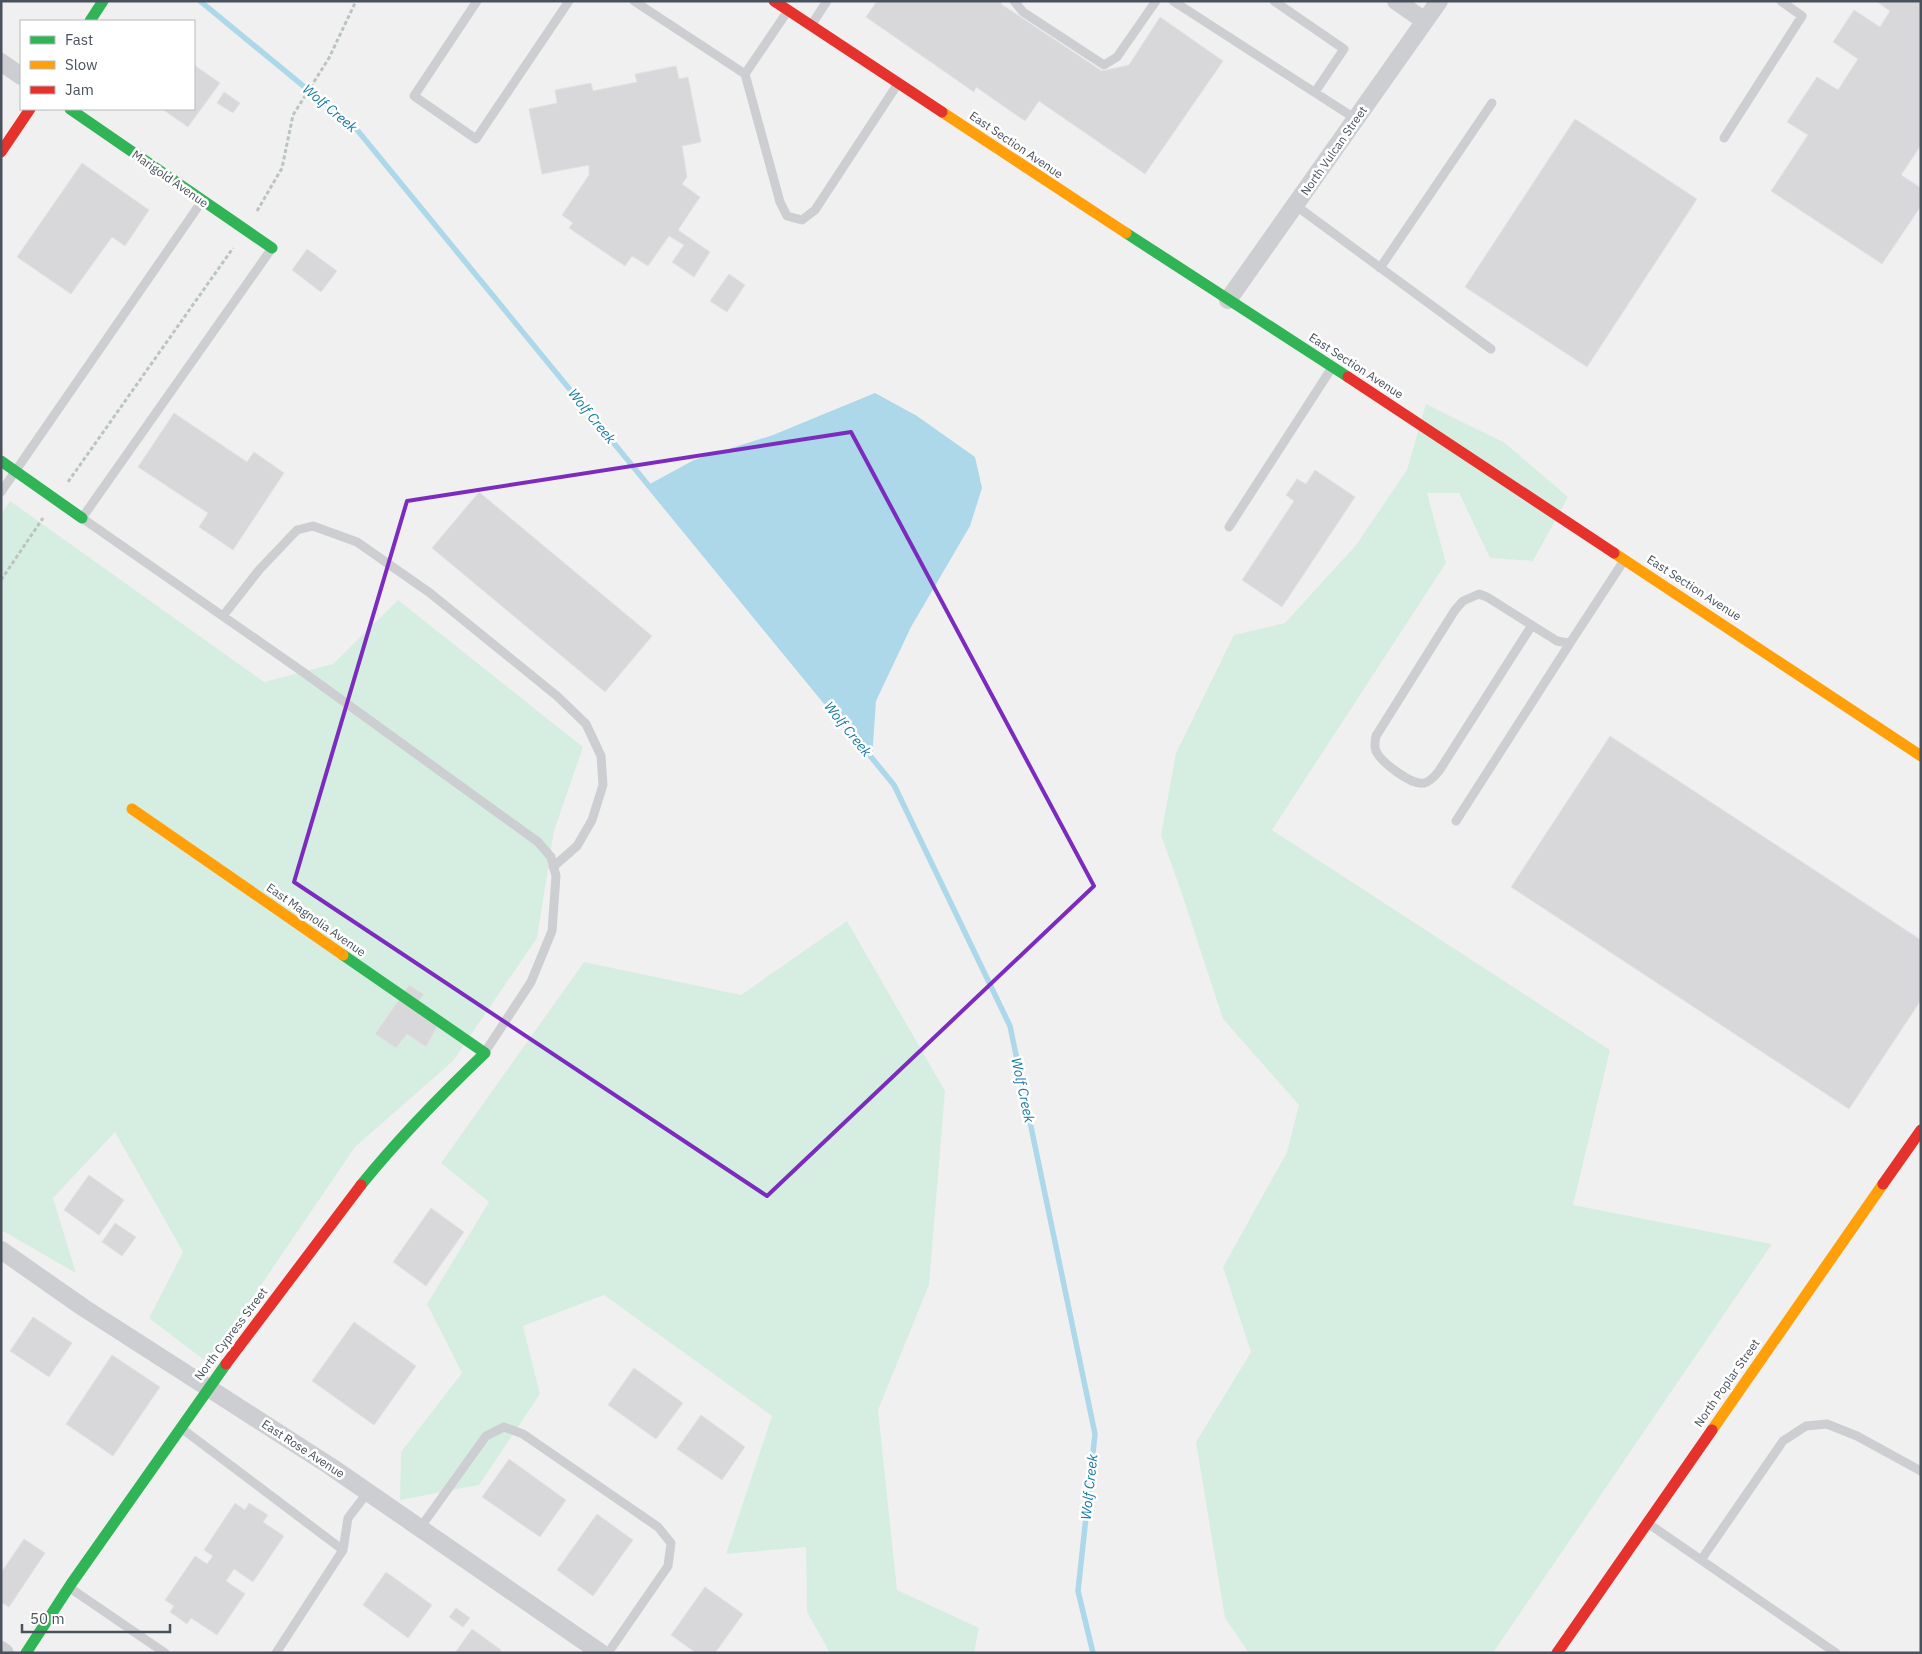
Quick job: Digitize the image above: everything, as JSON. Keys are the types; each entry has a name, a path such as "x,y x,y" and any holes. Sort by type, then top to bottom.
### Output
{"street":[{"path":"91,20 103,1"},
{"name":"East Section Avenue","path":"774,1 1043,179 1332,366 1921,756"},
{"path":"1396,1 1425,20"},
{"name":"North Vulcan Street","path":"1228,300 1439,1"},
{"path":"1,62 20,75"},
{"path":"1,152 29,110"},
{"name":"Marigold Avenue","path":"71,110 272,248"},
{"path":"1,461 82,518"},
{"name":"East Magnolia Avenue","path":"132,809 485,1053"},
{"name":"North Cypress Street","path":"26,1653 69,1587 208,1387 387,1153 437,1099 485,1053"},
{"name":"North Poplar Street","path":"1557,1653 1921,1130"},
{"name":"East Rose Avenue","path":"1,1250 84,1308 368,1492 601,1653"},
{"path":"1,1650 5,1653"}],"lane":[{"path":"477,1 414,96 476,139 569,1"},
{"path":"634,1 746,74 780,202 787,216 802,220 814,210 898,83"},
{"path":"810,26 827,1"},
{"path":"1014,1 1023,12 1104,65 1117,57 1156,1"},
{"path":"1173,1 1356,119"},
{"path":"1274,1 1344,49 1315,92"},
{"path":"1724,138 1802,16 1781,1"},
{"path":"746,74 788,10"},
{"path":"1380,268 1492,103"},
{"path":"1,492 202,201"},
{"path":"1295,205 1491,349"},
{"path":"272,248 82,518 223,616 538,842 551,857 556,876 552,931 531,982 485,1053"},
{"path":"1229,527 1332,366"},
{"path":"223,616 259,570 297,530 313,526 357,542 430,593 557,696 586,724 601,756 603,785 592,820 577,846 553,867"},
{"path":"1456,821 1625,559"},
{"path":"1532,625 1433,778 1426,783 1414,782 1382,760 1375,750 1376,736 1455,610 1463,601 1479,594 1563,643 1568,643 1572,640"},
{"path":"1701,1560 1783,1441 1806,1426 1827,1424 1857,1436 1921,1471"},
{"path":"181,1427 343,1550"},
{"path":"420,1528 486,1436 504,1427 523,1434 658,1528 671,1543 668,1566 608,1653"},
{"path":"276,1653 343,1550 348,1518 368,1492"},
{"path":"1647,1522 1836,1653"},
{"path":"69,1587 165,1653"}],"path":[{"path":"1,580 245,231 282,168 293,116 329,58 356,1"}],"highlighted area":[{"path":"851,432 1094,886 767,1196 294,882 407,501"}],"green space":[{"path":"1426,404 1505,443 1568,497 1533,561 1490,558 1459,493 1427,493 1446,563 1272,830 1610,1050 1573,1205 1772,1244 1493,1653 1249,1653 1225,1618 1196,1442 1251,1352 1223,1267 1287,1152 1299,1105 1223,1019 1161,835 1176,753 1234,635 1285,623 1356,545 1407,470"},
{"path":"10,501 264,682 333,664 398,600 583,747 554,831 537,938 453,1061 355,1147 208,1363 149,1318 183,1252 115,1132 53,1198 76,1273 1,1230 1,514"},
{"path":"847,921 945,1091 929,1285 878,1410 897,1590 979,1628 974,1653 830,1653 807,1612 806,1547 726,1554 772,1416 604,1295 523,1326 540,1394 479,1485 400,1500 401,1452 462,1373 427,1304 489,1202 441,1163 584,962 741,995"}],"water":[{"path":"875,393 917,416 975,457 982,488 970,526 911,627 876,701 872,758 648,485 694,460 773,435"}],"building":[{"path":"877,1 1003,1 1001,4 1102,71 1129,65 1160,17 1223,61 1145,174 1039,101 1025,121 976,87 974,92 866,17"},
{"path":"1876,1 1921,1 1921,145 1901,175 1921,188 1921,206 1882,264 1771,191 1808,135 1787,122 1817,77 1838,90 1858,59 1833,42 1854,10 1880,27 1890,11"},
{"path":"195,66 220,83 188,127 163,110 195,110"},
{"path":"676,66 679,79 688,77 701,142 682,146 687,177 682,184 700,197 678,230 710,252 694,277 672,262 684,245 669,236 648,266 632,256 625,266 569,228 573,223 562,215 589,175 589,165 542,174 529,109 557,103 555,90 591,83 593,91 637,82 635,74"},
{"path":"224,92 240,103 233,113 217,103"},
{"path":"1575,119 1697,199 1587,367 1465,287"},
{"path":"82,163 149,210 125,246 112,237 71,294 17,257"},
{"path":"307,249 337,271 321,292 292,270"},
{"path":"729,274 745,285 727,312 710,301"},
{"path":"174,413 247,462 254,452 284,473 233,550 199,527 208,513 138,467"},
{"path":"1315,470 1355,497 1282,607 1242,580 1294,501 1286,495 1297,479 1306,484"},
{"path":"479,492 652,636 605,692 432,548"},
{"path":"1610,736 1921,940 1921,1000 1849,1109 1511,887"},
{"path":"409,985 424,994 417,1004 441,1020 426,1047 407,1034 396,1048 375,1034"},
{"path":"89,1175 124,1200 99,1235 64,1210"},
{"path":"431,1208 464,1232 426,1286 393,1262"},
{"path":"115,1223 136,1237 122,1256 102,1242"},
{"path":"33,1317 72,1343 49,1377 10,1351"},
{"path":"354,1322 416,1366 374,1425 312,1381"},
{"path":"112,1355 160,1387 113,1456 66,1424"},
{"path":"634,1368 683,1403 656,1439 608,1405"},
{"path":"701,1415 745,1447 722,1480 677,1449"},
{"path":"509,1459 566,1500 540,1537 482,1497"},
{"path":"235,1503 245,1510 249,1503 268,1515 263,1522 284,1536 253,1582 234,1569 226,1581 245,1594 217,1635 191,1618 187,1624 170,1612 174,1606 165,1600 195,1556 207,1564 213,1556 204,1550"},
{"path":"597,1514 633,1540 593,1596 557,1570"},
{"path":"24,1539 45,1553 9,1607 1,1602 1,1573"},
{"path":"386,1572 432,1605 408,1638 363,1605"},
{"path":"705,1587 743,1614 715,1653 696,1653 671,1635"},
{"path":"456,1608 470,1618 463,1627 449,1617"},
{"path":"472,1629 501,1650 499,1653 455,1653"}],"waterway":[{"name":"Wolf Creek","path":"200,1 358,131 894,785 1010,1026 1095,1434 1078,1591 1093,1653"}],"traffic: fast":[{"path":"91,20 103,1"},
{"path":"71,110 272,248"},
{"path":"1126,233 1348,377"},
{"path":"1,461 82,518"},
{"path":"343,955 485,1053 421,1117 361,1185"},
{"path":"26,1653 71,1584 226,1364"}],"traffic: slow":[{"path":"942,112 1126,233"},
{"path":"1614,553 1921,756"},
{"path":"132,809 343,955"},
{"path":"1712,1430 1883,1184"}],"traffic: jam":[{"path":"774,1 942,112"},
{"path":"1,152 29,110"},
{"path":"1348,377 1614,553"},
{"path":"1883,1184 1921,1130"},
{"path":"226,1364 361,1185"},
{"path":"1557,1653 1712,1430"}]}
